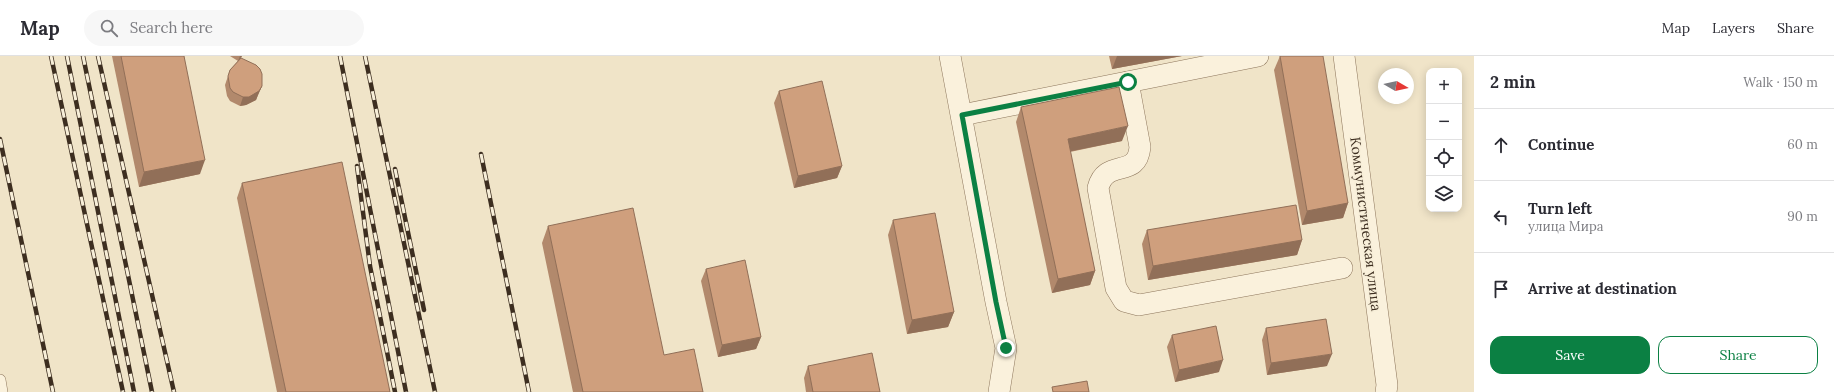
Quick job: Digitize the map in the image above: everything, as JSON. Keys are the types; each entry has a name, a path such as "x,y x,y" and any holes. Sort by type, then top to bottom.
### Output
{"street":[{"path":"950,56 1006,348 999,392"},
{"path":"962,115 1258,56"},
{"name":"Коммунистическая улица","path":"1344,56 1387,385 1386,392"},
{"path":"1128,82 1140,147 1139,156 1132,165 1108,172 1101,179 1098,188 1116,288 1124,301 1139,305 1342,268"}],"lane":[{"path":"0,380 2,392"}],"building":[{"path":"121,56 184,56 205,160 144,172"},
{"path":"1280,56 1323,56 1348,203 1307,211"},
{"path":"241,58 256,65 262,74 262,86 259,91 249,97 243,97 233,92 230,88 228,76 230,70"},
{"path":"822,81 842,166 798,176 779,91"},
{"path":"1119,87 1128,126 1068,139 1095,271 1058,279 1021,107"},
{"path":"342,162 390,392 286,392 242,183"},
{"path":"1296,205 1302,240 1153,266 1147,230"},
{"path":"633,208 664,355 694,349 703,392 583,392 548,226"},
{"path":"935,213 954,312 912,320 893,220"},
{"path":"745,260 761,337 722,345 706,269"},
{"path":"1326,319 1332,354 1271,363 1266,328"},
{"path":"1216,326 1223,360 1179,370 1172,335"},
{"path":"872,353 880,392 813,392 808,366"},
{"path":"1087,381 1089,392 1053,392 1052,387"}],"railway":[{"path":"51,56 123,392"},
{"path":"67,56 134,392"},
{"path":"83,56 152,392"},
{"path":"98,56 174,392"},
{"path":"340,56 406,392"},
{"path":"365,56 435,392"},
{"path":"0,139 53,392"},
{"path":"481,154 529,392"},
{"path":"357,166 370,266 395,392"},
{"path":"395,169 424,310"}],"route":[{"path":"1006,348 996,302 962,115 1128,82"}]}
